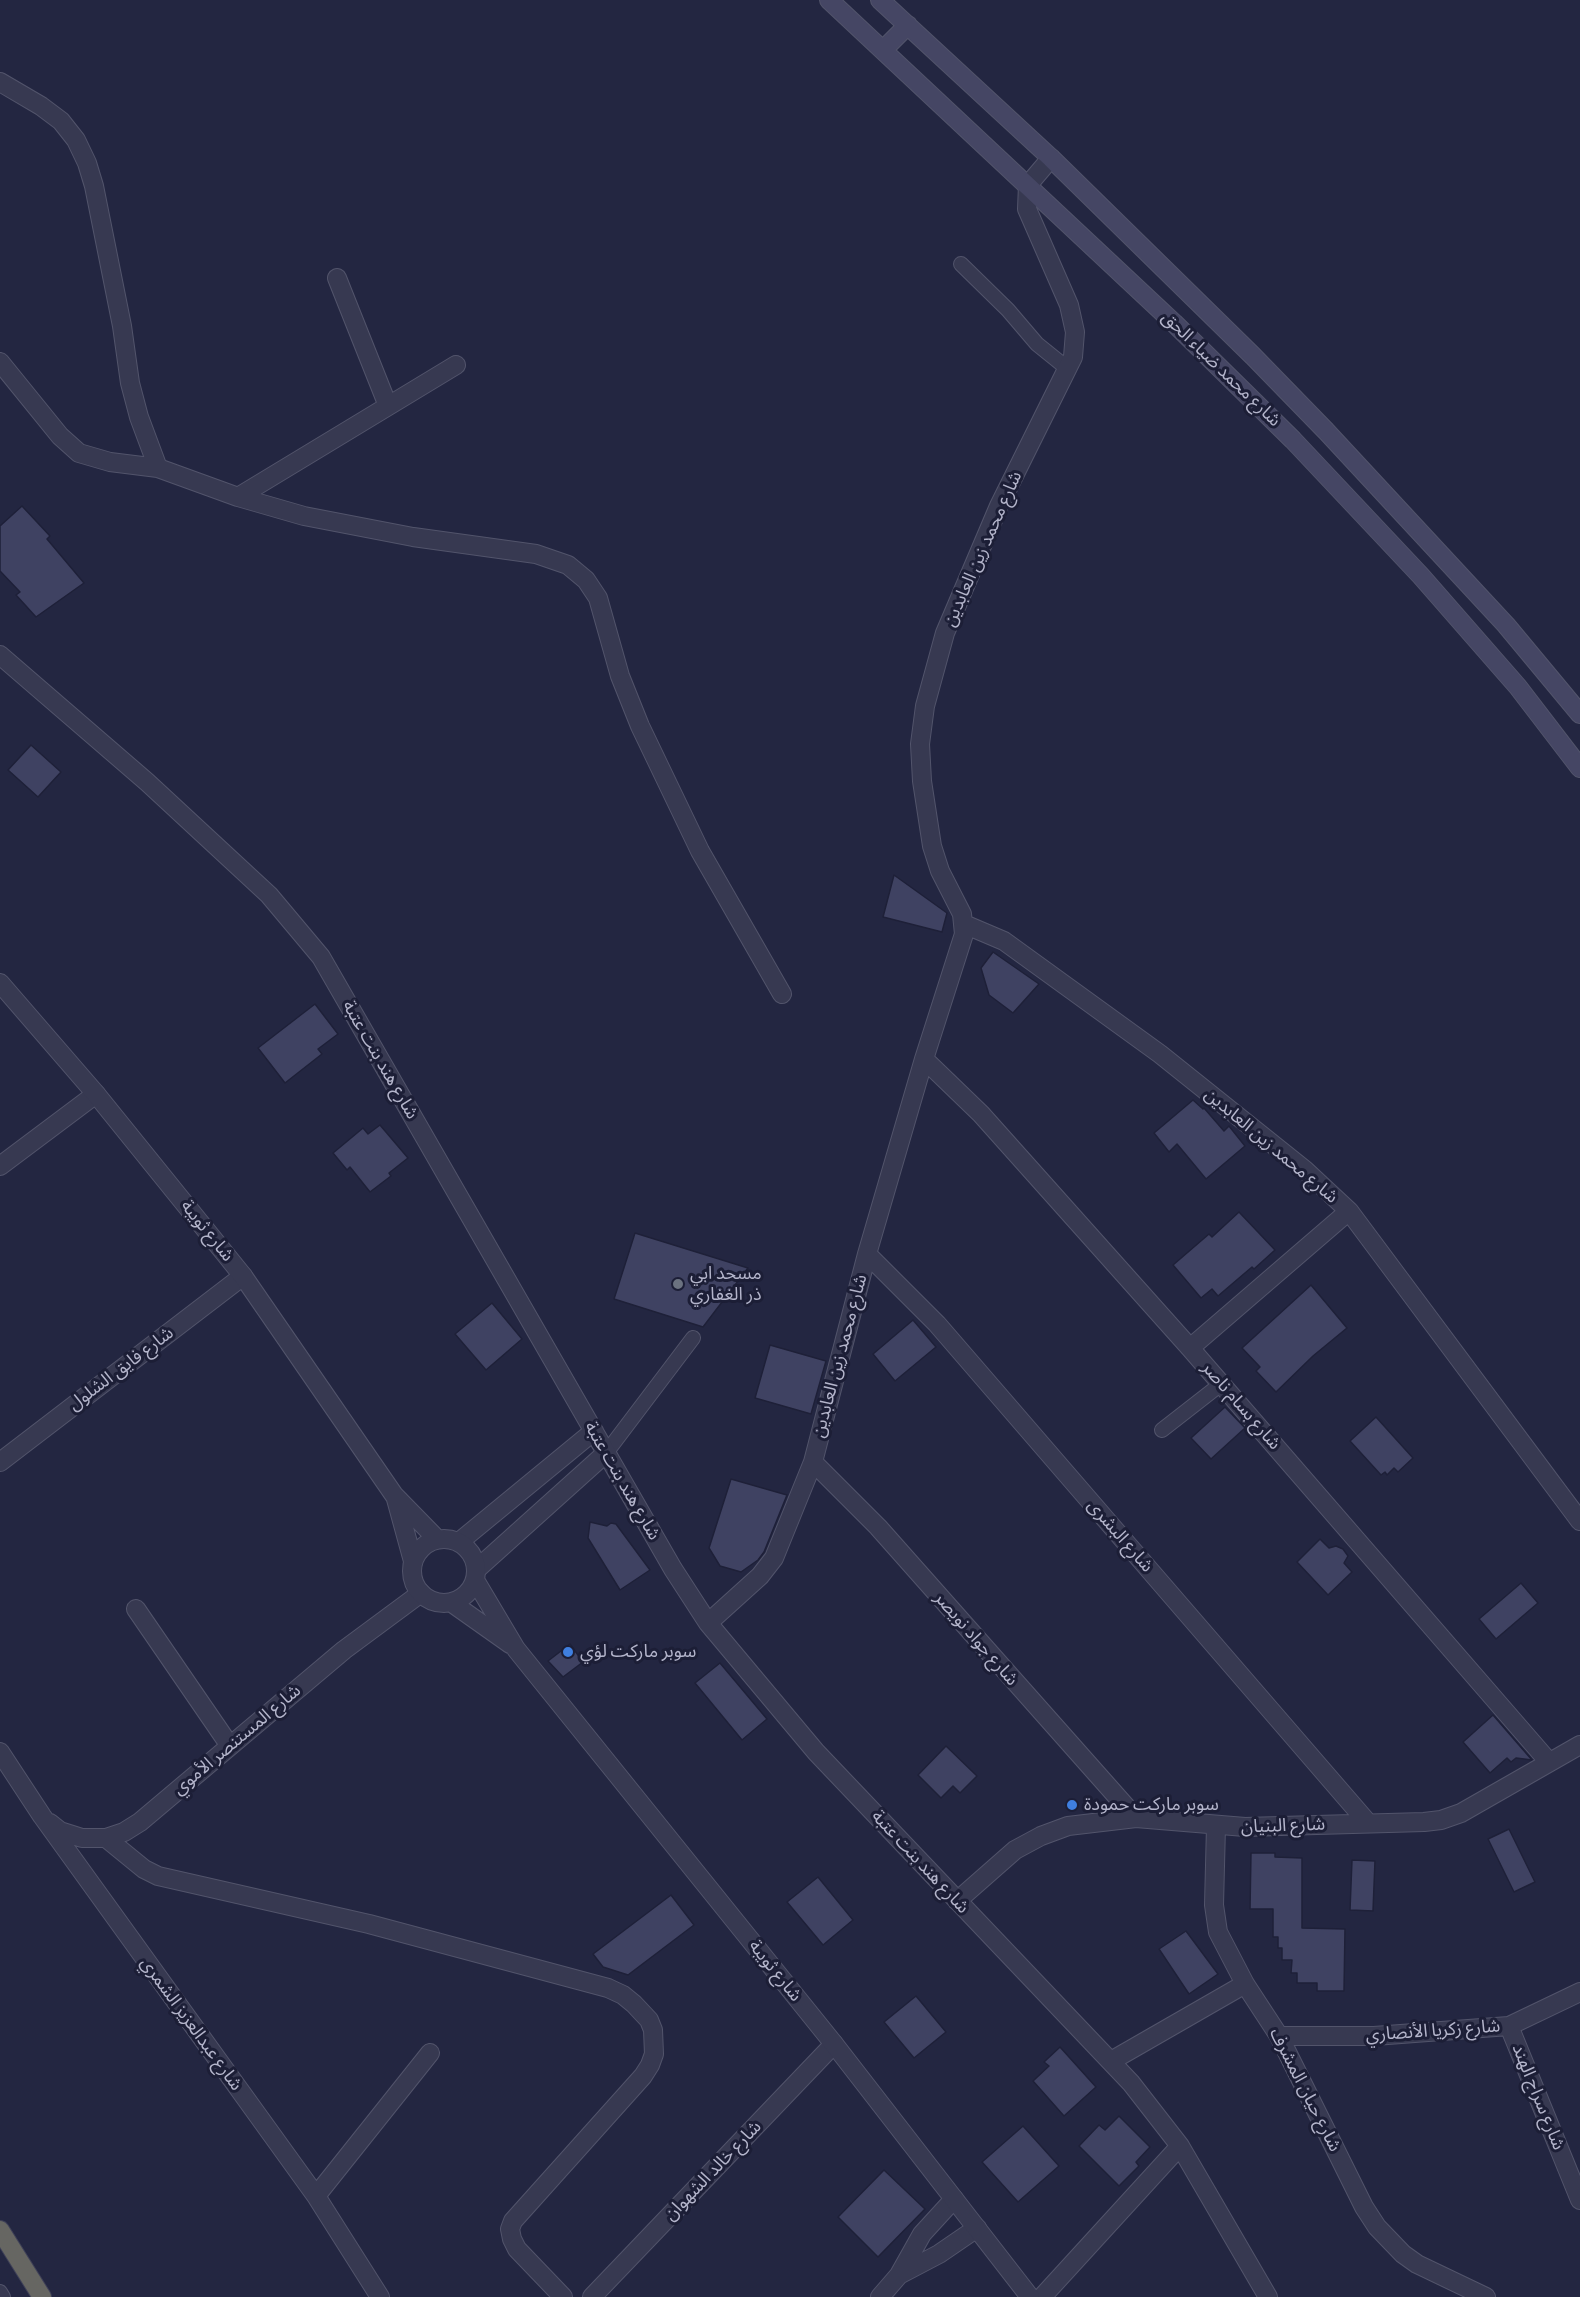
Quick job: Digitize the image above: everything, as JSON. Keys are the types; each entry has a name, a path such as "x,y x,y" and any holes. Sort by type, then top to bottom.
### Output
{"highway":[{"path":"0,2230 42,2297"}],"main road":[{"name":"شارع محمد ضياء الحق","path":"830,0 1228,374 1358,507 1518,687 1580,768"},
{"name":"شارع محمد ضياء الحق","path":"880,0 1146,249 1326,431 1506,626 1580,714"},
{"path":"883,50 908,25"}],"street":[{"path":"0,82 41,106 61,121 76,140 87,163 99,209 122,326 130,382 158,468"},
{"path":"1028,185 1051,158"},
{"name":"شارع محمد زين العابدين","path":"708,1623 748,1588 774,1558 813,1462 867,1254 924,1059 961,944 964,924 958,905 940,871 932,846 920,744 925,706 945,633 971,569 999,506 1068,369 1075,345 1073,319 1069,305 1030,221 1026,204 1028,185"},
{"path":"337,278 388,406"},
{"path":"0,362 60,436 79,453 110,462 158,468 264,506 413,537 536,554 568,565 586,580 598,598 624,686 690,830 782,994"},
{"path":"238,497 456,365"},
{"name":"شارع هند بنت عتبة","path":"0,656 147,782 269,896 321,957 673,1569 708,1623 810,1745 957,1902 1111,2061 1150,2105 1180,2146 1268,2297"},
{"name":"شارع محمد زين العابدين","path":"964,924 1004,941 1161,1054 1305,1170 1349,1211 1580,1521"},
{"name":"شارع ثويبة","path":"0,983 96,1094 243,1276 394,1495 437,1539"},
{"name":"شارع بسام ناصر","path":"924,1059 981,1114 1190,1348 1549,1762"},
{"path":"0,1166 96,1094"},
{"path":"1190,1348 1349,1211"},
{"name":"شارع البشرى","path":"867,1254 937,1324 1368,1823"},
{"name":"شارع فايق الشلول","path":"0,1462 243,1276"},
{"path":"459,1542 594,1431"},
{"path":"476,1575 606,1453"},
{"name":"شارع جواد نويصر","path":"813,1462 878,1527 1136,1818"},
{"name":"شارع ثويبة","path":"394,1495 413,1561"},
{"path":"448,1538 459,1542 474,1558 476,1575 471,1590 452,1603 430,1600 415,1584 412,1573 413,1561 418,1552 437,1539 448,1538"},
{"name":"شارع ثويبة","path":"476,1575 516,1649 834,2044 1030,2297"},
{"name":"شارع المستنصر الأموي","path":"42,1816 60,1831 82,1839 106,1838 124,1832 140,1822 344,1650 421,1593"},
{"name":"شارع ثويبة","path":"452,1603 516,1649"},
{"path":"135,1610 230,1746"},
{"name":"شارع البنيان","path":"957,1902 1015,1850 1041,1836 1068,1826 1136,1818 1245,1827 1424,1822 1461,1813 1580,1745"},
{"name":"شارع عبدالعزيز الشمري","path":"0,1752 42,1816 316,2196 380,2297"},
{"name":"شارع حيان المشرف","path":"1216,1826 1215,1919 1223,1946 1279,2036 1364,2207 1392,2244 1418,2264 1486,2297"},
{"path":"106,1838 125,1856 158,1876 369,1924 608,1988 623,1995 634,2004 649,2020 653,2030 654,2054 644,2076 513,2221 510,2229 517,2249 562,2297"},
{"path":"1111,2061 1245,1984"},
{"name":"شارع زكريا الأنصاري","path":"1279,2036 1374,2036 1509,2026 1580,1992"},
{"name":"شارع سراج الهند","path":"1509,2026 1580,2200"},
{"name":"شارع خالد الشهوان","path":"592,2297 834,2044"},
{"path":"316,2196 430,2053"},
{"path":"1042,2297 1180,2146"},
{"path":"880,2297 899,2275 922,2234 954,2199"},
{"path":"899,2275 939,2254 977,2228"}],"lane":[{"path":"961,264 1008,310 1037,344 1068,369"},
{"path":"606,1453 693,1338"},
{"path":"1162,1430 1221,1384"},
{"path":"0,2292 3,2297"}],"building":[{"path":"22,506 50,536 47,539 84,583 36,617 16,595 20,592 0,571 0,526"},
{"path":"31,745 61,772 38,797 8,770"},
{"path":"894,875 947,913 942,932 883,917"},
{"path":"993,952 1039,984 1013,1013 989,995 981,968"},
{"path":"315,1004 338,1034 318,1049 322,1054 285,1083 258,1048"},
{"path":"1193,1100 1204,1108 1224,1131 1229,1126 1245,1146 1206,1179 1177,1144 1169,1152 1154,1133"},
{"path":"380,1125 408,1158 389,1173 391,1176 370,1192 350,1167 347,1170 333,1153 363,1128 368,1134"},
{"path":"1239,1212 1275,1250 1218,1296 1212,1289 1201,1298 1173,1265 1209,1234 1212,1237"},
{"name":"مسحد ابي ذر الغفاري","path":"635,1233 748,1268 703,1327 614,1299"},
{"path":"1311,1285 1347,1328 1313,1356 1276,1392 1256,1371 1260,1367 1242,1348"},
{"path":"492,1303 522,1339 486,1370 455,1334"},
{"path":"913,1320 936,1347 895,1381 873,1354"},
{"path":"770,1345 826,1361 811,1414 755,1398"},
{"path":"1225,1407 1245,1428 1211,1459 1191,1438"},
{"path":"1376,1417 1413,1458 1398,1472 1394,1468 1387,1475 1385,1472 1381,1475 1350,1441"},
{"path":"731,1479 787,1495 764,1552 758,1560 741,1572 720,1566 709,1548"},
{"path":"590,1522 607,1526 611,1523 616,1524 650,1570 620,1590 588,1538"},
{"path":"1320,1539 1329,1548 1336,1546 1343,1549 1348,1556 1344,1563 1352,1572 1328,1595 1297,1562"},
{"path":"1521,1583 1538,1603 1496,1639 1479,1619"},
{"name":"سوبر ماركت لؤي","path":"570,1644 583,1662 563,1677 548,1661"},
{"path":"720,1663 767,1719 742,1740 695,1683"},
{"path":"1493,1715 1532,1760 1516,1758 1511,1762 1507,1758 1490,1773 1463,1742"},
{"path":"946,1746 977,1776 960,1793 953,1786 941,1798 918,1775"},
{"path":"1509,1829 1535,1882 1514,1892 1488,1839"},
{"path":"1251,1853 1275,1853 1275,1857 1302,1858 1302,1928 1345,1929 1344,1991 1317,1991 1317,1983 1297,1983 1297,1973 1291,1973 1292,1960 1282,1960 1282,1948 1278,1948 1278,1937 1273,1937 1273,1909 1250,1909"},
{"path":"1352,1860 1375,1861 1373,1911 1350,1910"},
{"path":"818,1877 853,1920 823,1945 787,1902"},
{"path":"671,1895 694,1925 628,1975 603,1967 593,1954"},
{"path":"1186,1931 1218,1974 1189,1994 1159,1949"},
{"path":"916,1996 946,2032 914,2058 884,2022"},
{"path":"1060,2047 1096,2087 1064,2116 1033,2081 1049,2066 1044,2062"},
{"path":"1119,2116 1150,2147 1136,2162 1139,2166 1119,2186 1079,2146 1099,2125 1105,2130"},
{"path":"1023,2126 1059,2166 1018,2202 982,2162"},
{"path":"884,2170 925,2209 878,2257 838,2217"}],"place":[{"name":"مسحد ابي ذر الغفاري","path":"678,1284"},
{"name":"سوبر ماركت لؤي","path":"568,1652"},
{"name":"سوبر ماركت حمودة","path":"1072,1805"}]}
